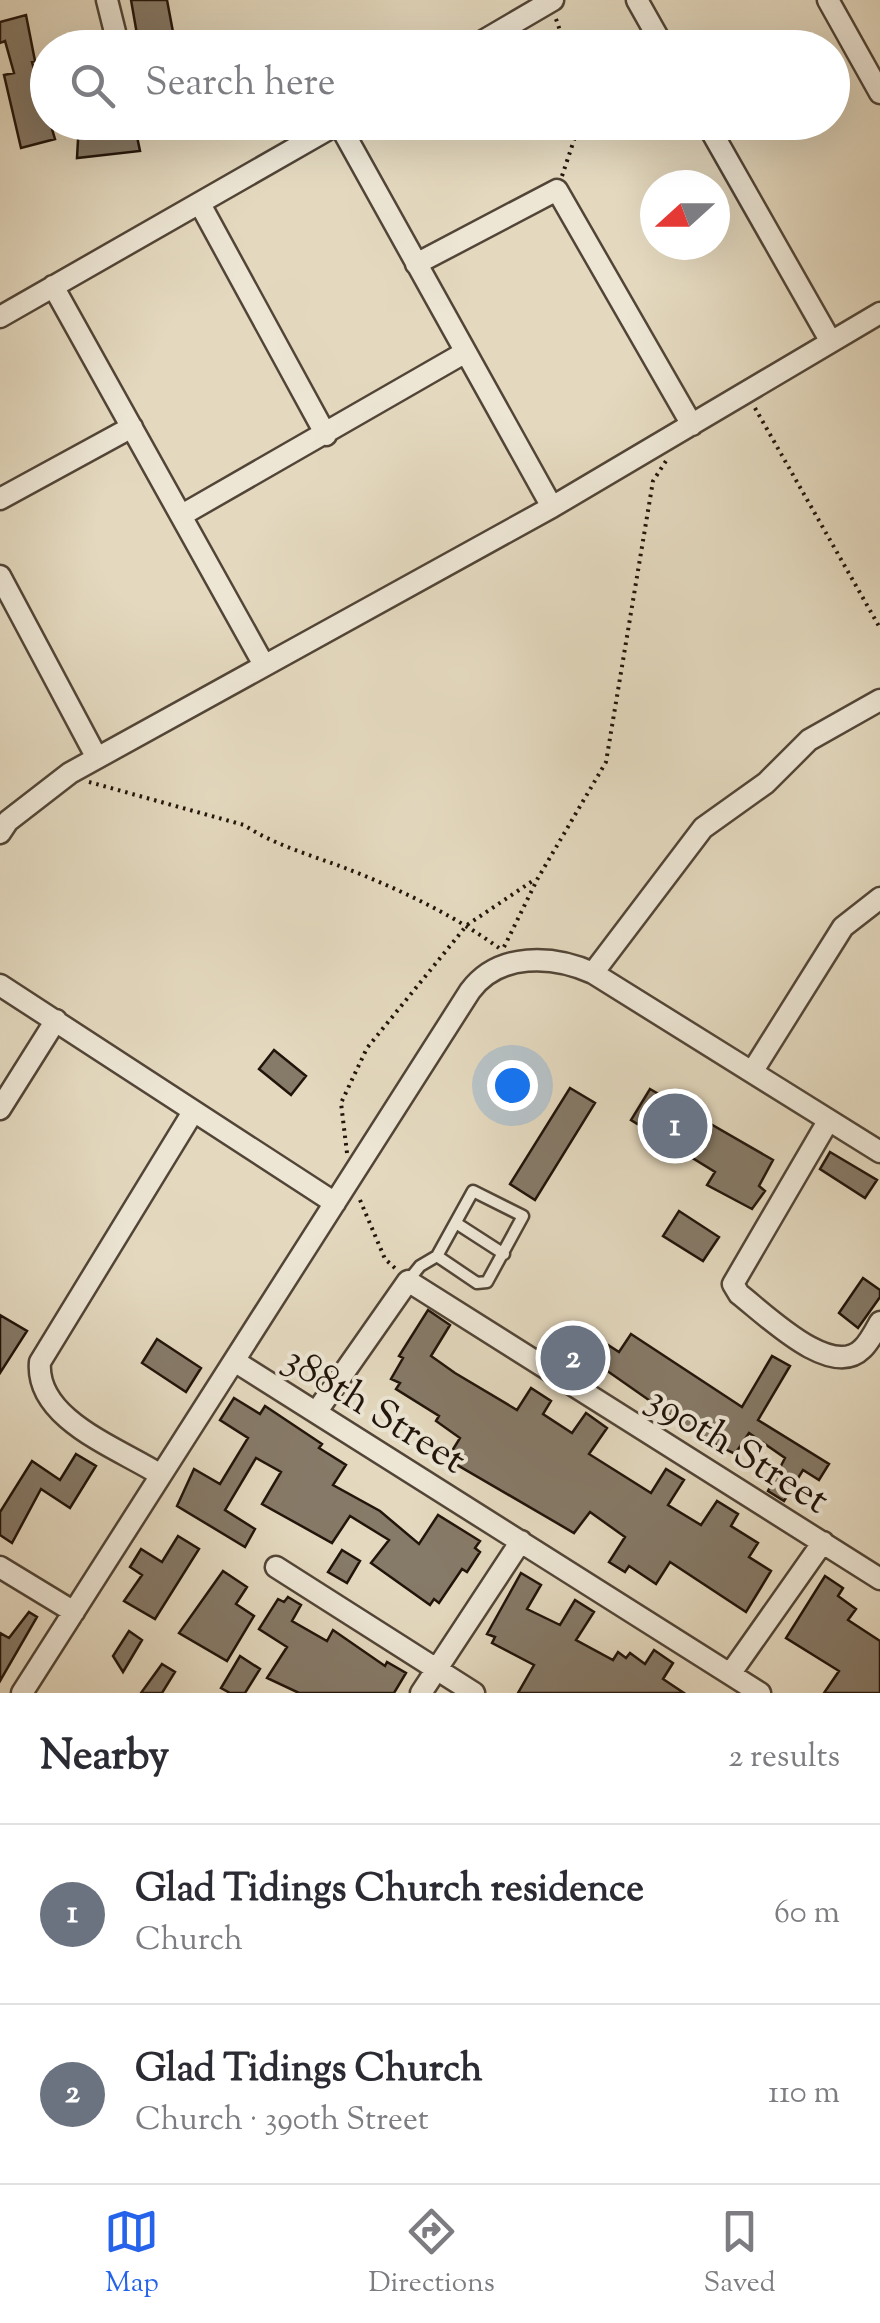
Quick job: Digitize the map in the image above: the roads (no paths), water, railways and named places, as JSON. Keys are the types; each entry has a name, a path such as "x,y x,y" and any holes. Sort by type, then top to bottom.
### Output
{"street":[{"path":"107,0 114,30"},
{"path":"637,0 654,30"},
{"path":"828,0 845,30"},
{"path":"502,30 552,1"},
{"path":"850,40 880,94"},
{"path":"0,316 311,140"},
{"path":"349,140 552,507"},
{"path":"716,140 831,342"},
{"path":"416,264 557,190 692,425"},
{"path":"200,204 326,435"},
{"path":"53,286 264,665"},
{"path":"3,823 70,773 552,507 880,313"},
{"path":"182,516 464,353"},
{"path":"0,499 132,428"},
{"path":"0,576 97,758"},
{"path":"593,973 702,828 766,783 808,740 880,700"},
{"path":"752,1072 843,927 880,898"},
{"path":"236,1362 480,978 490,970 522,962 568,961 880,1152"},
{"path":"0,985 335,1203"},
{"path":"0,1109 56,1020"},
{"path":"159,1474 62,1414 42,1391 40,1362 194,1112"},
{"path":"828,1123 733,1284 739,1294 824,1357 851,1356 862,1350 880,1322"},
{"path":"317,1411 408,1281"},
{"name":"390th Street","path":"408,1281 880,1578"},
{"name":"388th Street","path":"22,1693 159,1474 236,1362 760,1693"},
{"path":"422,1693 520,1541"},
{"path":"730,1674 823,1542"},
{"path":"0,1567 74,1612"},
{"path":"276,1567 474,1693"}],"lane":[{"path":"408,1281 420,1266 437,1256 477,1190 523,1216 504,1254 482,1284 437,1256"},
{"path":"456,1223 504,1254"}],"place":[{"name":"Glad Tidings Church residence","path":"675,1126"},
{"name":"Glad Tidings Church","path":"573,1358"}]}
